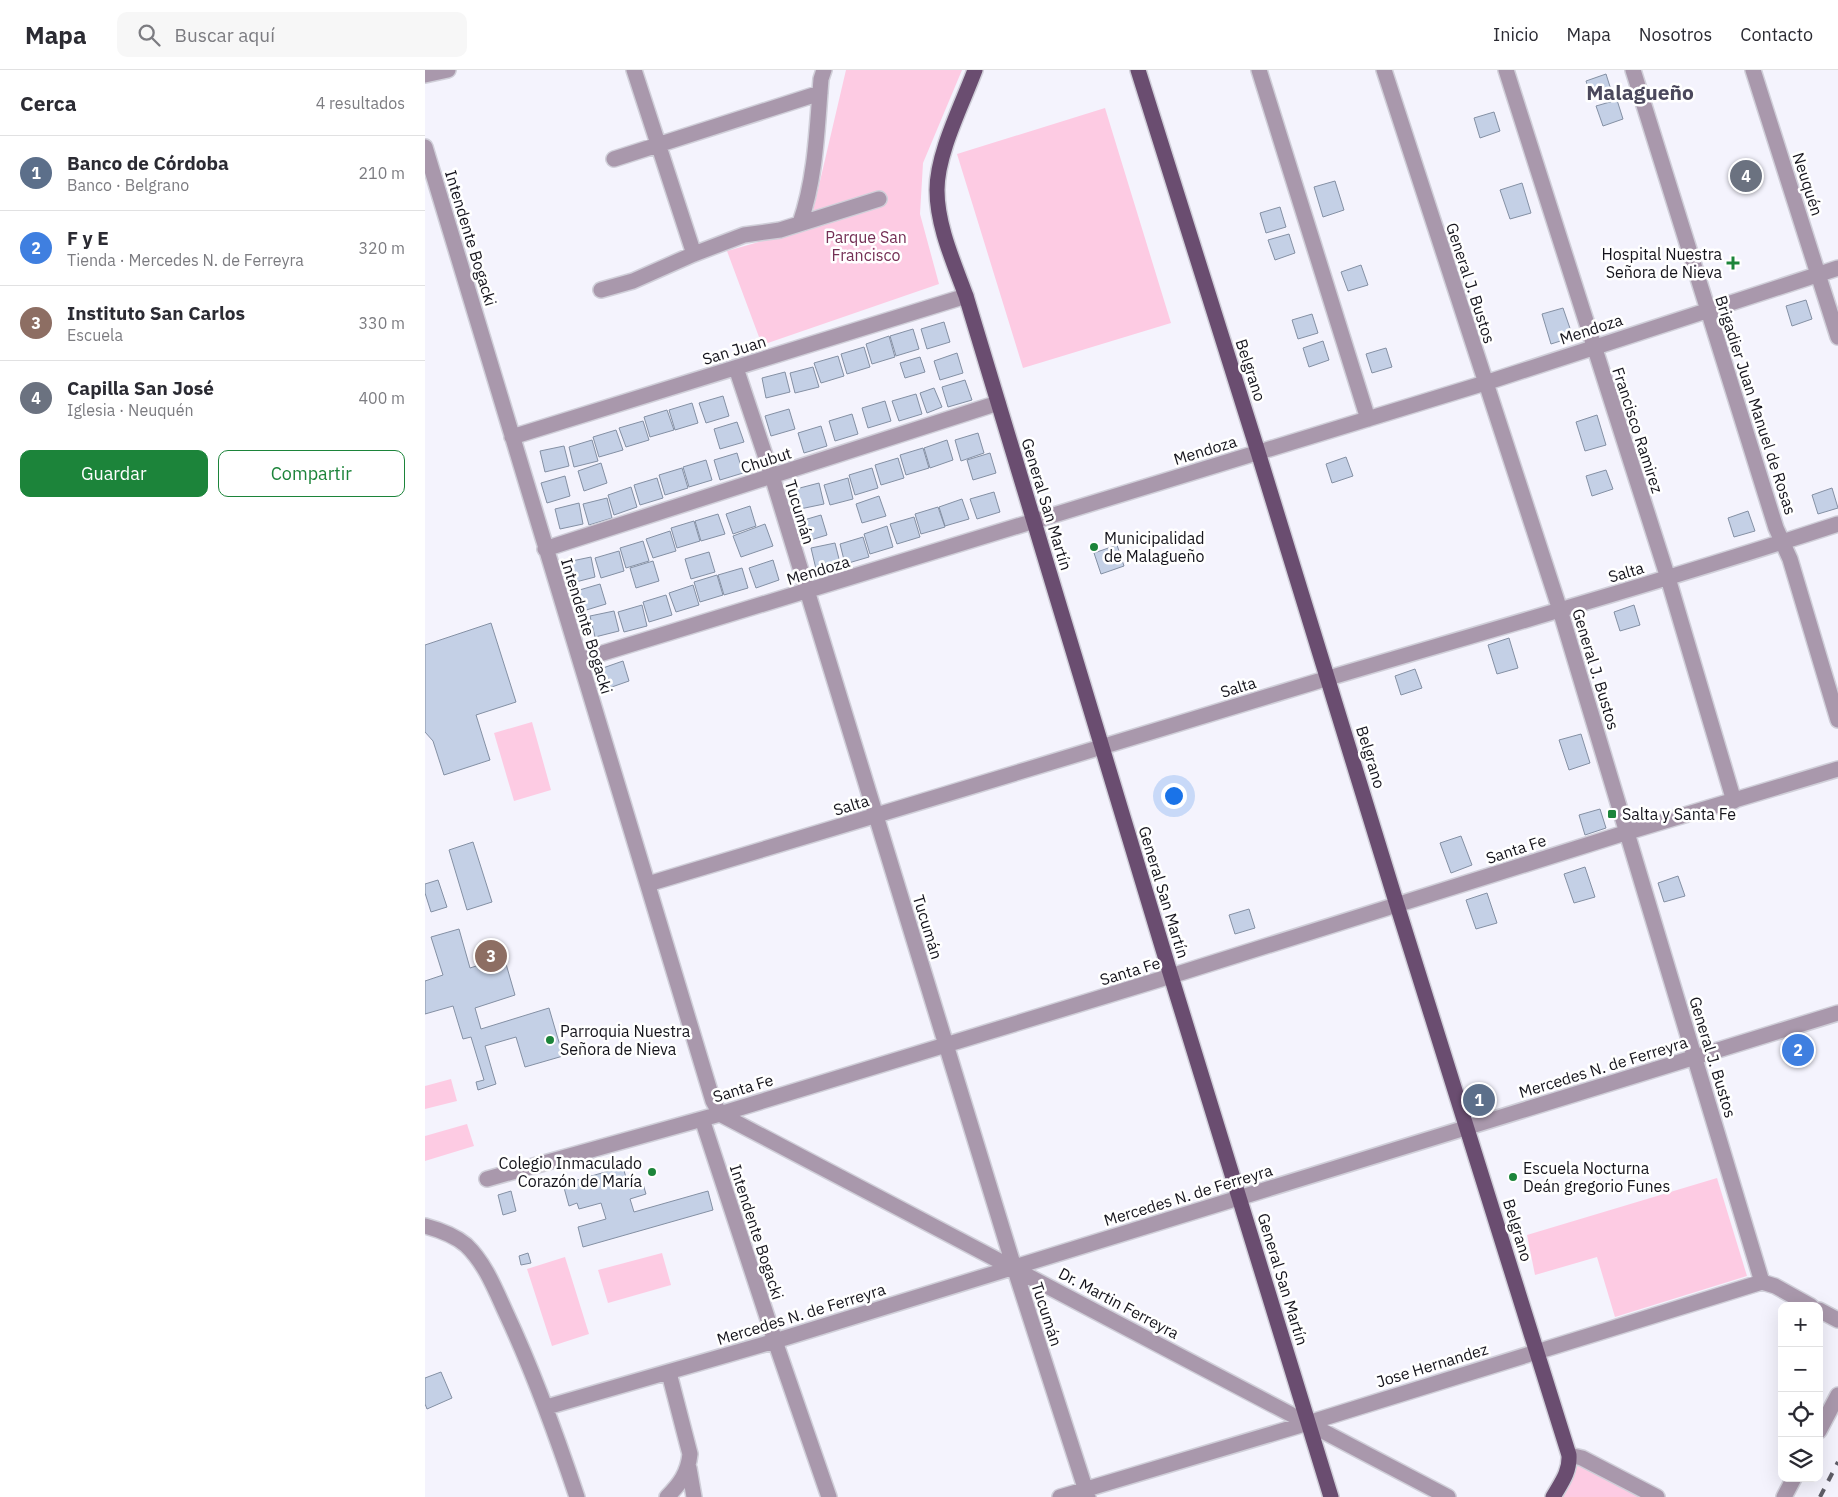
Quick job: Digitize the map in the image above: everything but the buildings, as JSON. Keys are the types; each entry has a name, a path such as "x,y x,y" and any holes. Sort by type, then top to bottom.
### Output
{"main road":[{"name":"General San Martín","path":"975,70 939,169 937,190 943,229 966,296 1171,976 1331,1497"},
{"name":"Belgrano","path":"1138,70 1259,452 1397,906 1468,1127 1569,1455"},
{"path":"1553,1497 1566,1474 1569,1465 1569,1455"}],"street":[{"path":"425,75 448,70"},
{"path":"634,70 694,254"},
{"path":"800,223 813,176 820,93 824,70"},
{"path":"1259,70 1368,419"},
{"name":"General J. Bustos","path":"1384,70 1560,610 1762,1282"},
{"name":"Francisco Ramirez","path":"1506,70 1668,578 1734,802"},
{"name":"Brigadier Juan Manuel de Rosas","path":"1633,70 1707,310 1777,528 1790,559 1838,720"},
{"name":"Neuquén","path":"1753,70 1838,337"},
{"path":"614,159 820,93"},
{"name":"Intendente Bogacki","path":"425,147 713,1101 720,1114"},
{"path":"601,290 633,281 694,254 744,236 780,230 879,199"},
{"name":"Mendoza","path":"580,660 1485,383 1838,268"},
{"name":"San Juan","path":"512,437 966,296"},
{"name":"Tucumán","path":"736,368 876,816 1013,1267 1087,1493"},
{"name":"Chubut","path":"545,549 998,403"},
{"name":"Salta","path":"648,884 1328,678 1668,578 1838,524"},
{"name":"Santa Fe","path":"487,1179 720,1114 1397,906 1628,832 1734,802 1838,768"},
{"name":"Mercedes N. de Ferreyra","path":"547,1407 775,1341 1838,1013"},
{"name":"Dr. Martin Ferreyra","path":"720,1114 1448,1497"},
{"name":"Intendente Bogacki","path":"702,1119 775,1341 829,1497"},
{"path":"425,1226 455,1236 467,1246 481,1263 512,1326 547,1407 577,1497"},
{"path":"1762,1282 1775,1286 1804,1302"},
{"name":"Jose Hernandez","path":"1060,1497 1087,1493 1537,1350 1762,1282"},
{"path":"1823,1312 1838,1320"},
{"path":"669,1372 690,1454 689,1466 693,1497"},
{"path":"1823,1423 1838,1395"},
{"path":"1569,1455 1582,1458 1657,1497"},
{"path":"667,1497 682,1481 689,1466"},
{"path":"1784,1497 1792,1482"}],"green space":[{"name":"Parque San Francisco","path":"846,70 962,70 923,163 920,214 939,284 762,345 727,251 809,228"},
{"path":"1105,108 1171,323 1023,368 957,154"},
{"path":"532,722 551,790 514,801 494,733"},
{"path":"451,1079 457,1101 425,1109 425,1086"},
{"path":"467,1124 474,1146 425,1161 425,1136"},
{"path":"1717,1178 1747,1276 1615,1317 1597,1257 1535,1275 1527,1235"},
{"path":"662,1253 671,1285 608,1303 598,1270"},
{"path":"565,1257 589,1334 552,1346 527,1269"},
{"path":"1569,1455 1657,1497 1553,1497"}],"railway":[{"path":"1820,1497 1838,1462"}],"place":[{"name":"Capilla San José","path":"1746,176"},
{"name":"Hospital Nuestra Señora de Nieva","path":"1733,263"},
{"name":"Municipalidad de Malagueño","path":"1094,547"},
{"name":"Salta y Santa Fe","path":"1612,814"},
{"name":"Instituto San Carlos","path":"491,956"},
{"name":"Parroquia Nuestra Señora de Nieva","path":"550,1040"},
{"name":"F y E","path":"1798,1050"},
{"name":"Banco de Córdoba","path":"1479,1100"},
{"name":"Colegio Inmaculado Corazón de María","path":"652,1172"},
{"name":"Escuela Nocturna Deán gregorio Funes","path":"1513,1177"}],"district":[{"name":"Malagueño","path":"1640,93"}]}
